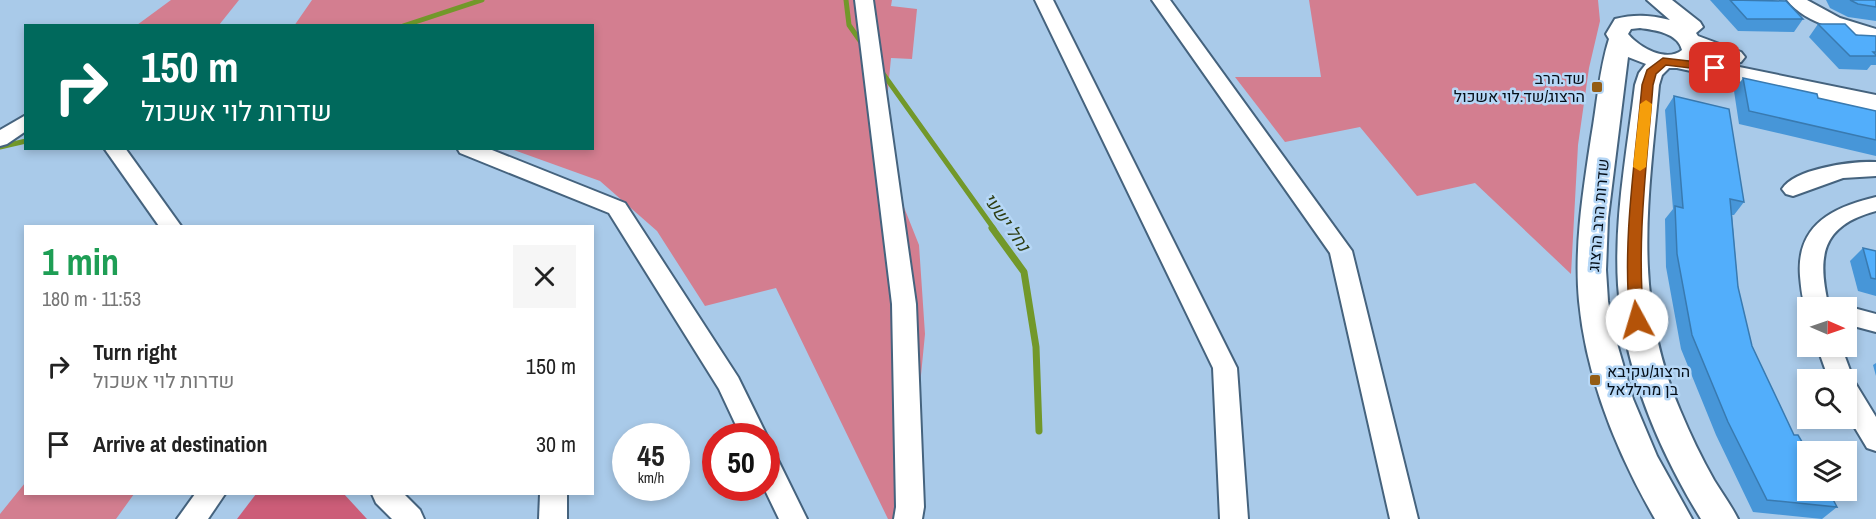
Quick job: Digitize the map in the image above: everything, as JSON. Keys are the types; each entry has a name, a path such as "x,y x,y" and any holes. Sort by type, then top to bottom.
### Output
{"main road":[{"name":"שדרות הרב הרצוג","path":"1622,0 1622,32 1615,62 1593,236 1594,311 1614,392 1658,491 1674,519"},
{"path":"1648,0 1661,19 1682,35 1694,52 1684,60 1669,61 1651,73 1647,85 1634,247 1633,283 1637,320 1659,398 1694,473 1720,519"},
{"path":"1658,0 1676,16 1717,41 1754,57 1804,73"},
{"path":"1876,88 1737,58 1651,22 1631,22 1622,32 1637,53 1876,103"}],"street":[{"path":"864,0 904,303 910,507 908,519"},
{"path":"1044,0 1225,368 1234,519"},
{"path":"1161,0 1341,251 1404,519"},
{"path":"1796,0 1807,9 1844,26 1876,34"},
{"path":"0,139 24,122"},
{"path":"115,150 169,225"},
{"path":"472,150 617,208 729,384 748,423"},
{"path":"1793,189 1811,179 1836,172 1876,169"},
{"path":"1816,297 1810,264 1813,245 1820,233 1832,221 1849,211 1876,204"},
{"path":"1857,318 1876,323"},
{"path":"1857,407 1876,440"},
{"path":"780,492 793,519"},
{"path":"191,519 210,495"},
{"path":"387,495 410,519"},
{"path":"553,519 554,495"}],"shaded area":[{"path":"171,0 239,0 220,24 138,24"},
{"path":"312,0 892,0 891,6 917,9 912,59 891,58 882,152 919,245 925,334 907,519 888,519 776,288 705,306 657,231 600,181 514,150 594,150 594,24 295,24"},
{"path":"1309,0 1598,0 1600,21 1589,68 1578,145 1571,274 1475,183 1417,196 1360,127 1285,142 1235,77 1321,77"},
{"path":"24,484 24,495 133,495 116,519 0,519 0,514"},
{"path":"255,495 345,495 367,519 237,519"}],"building":[{"path":"1730,0 1786,1 1803,19 1747,19"},
{"path":"1850,0 1876,0 1876,7 1858,4"},
{"path":"1818,24 1845,24 1856,35 1876,36 1876,52 1873,52 1876,56 1850,56"},
{"path":"1743,78 1817,94 1818,98 1876,111 1876,140 1749,111"},
{"path":"1674,96 1729,109 1744,202 1730,199 1738,287 1752,346 1794,435 1798,435 1802,441 1797,441 1797,501 1834,501 1837,507 1767,500 1728,422 1692,335 1677,254 1675,206 1683,208"},
{"path":"1863,248 1876,251 1876,279 1871,278"}],"waterway":[{"path":"409,24 482,0"},
{"name":"נחל ישעי","path":"846,0 849,25 863,45"},
{"name":"נחל ישעי","path":"879,68 994,229"},
{"path":"0,147 24,141"},
{"name":"נחל ישעי","path":"992,228 1024,272 1036,347 1039,431"}],"slow traffic":[{"path":"1640,167 1646,104"}],"place":[{"name":"שד.הרב הרצוג/שד.לוי אשכול","path":"1597,87"},
{"name":"הרצוג/עקיבא בן מהללאל","path":"1595,380"}],"route":[{"path":"1637,320 1633,283 1634,247 1647,85 1651,73 1663,61 1715,68"}]}
